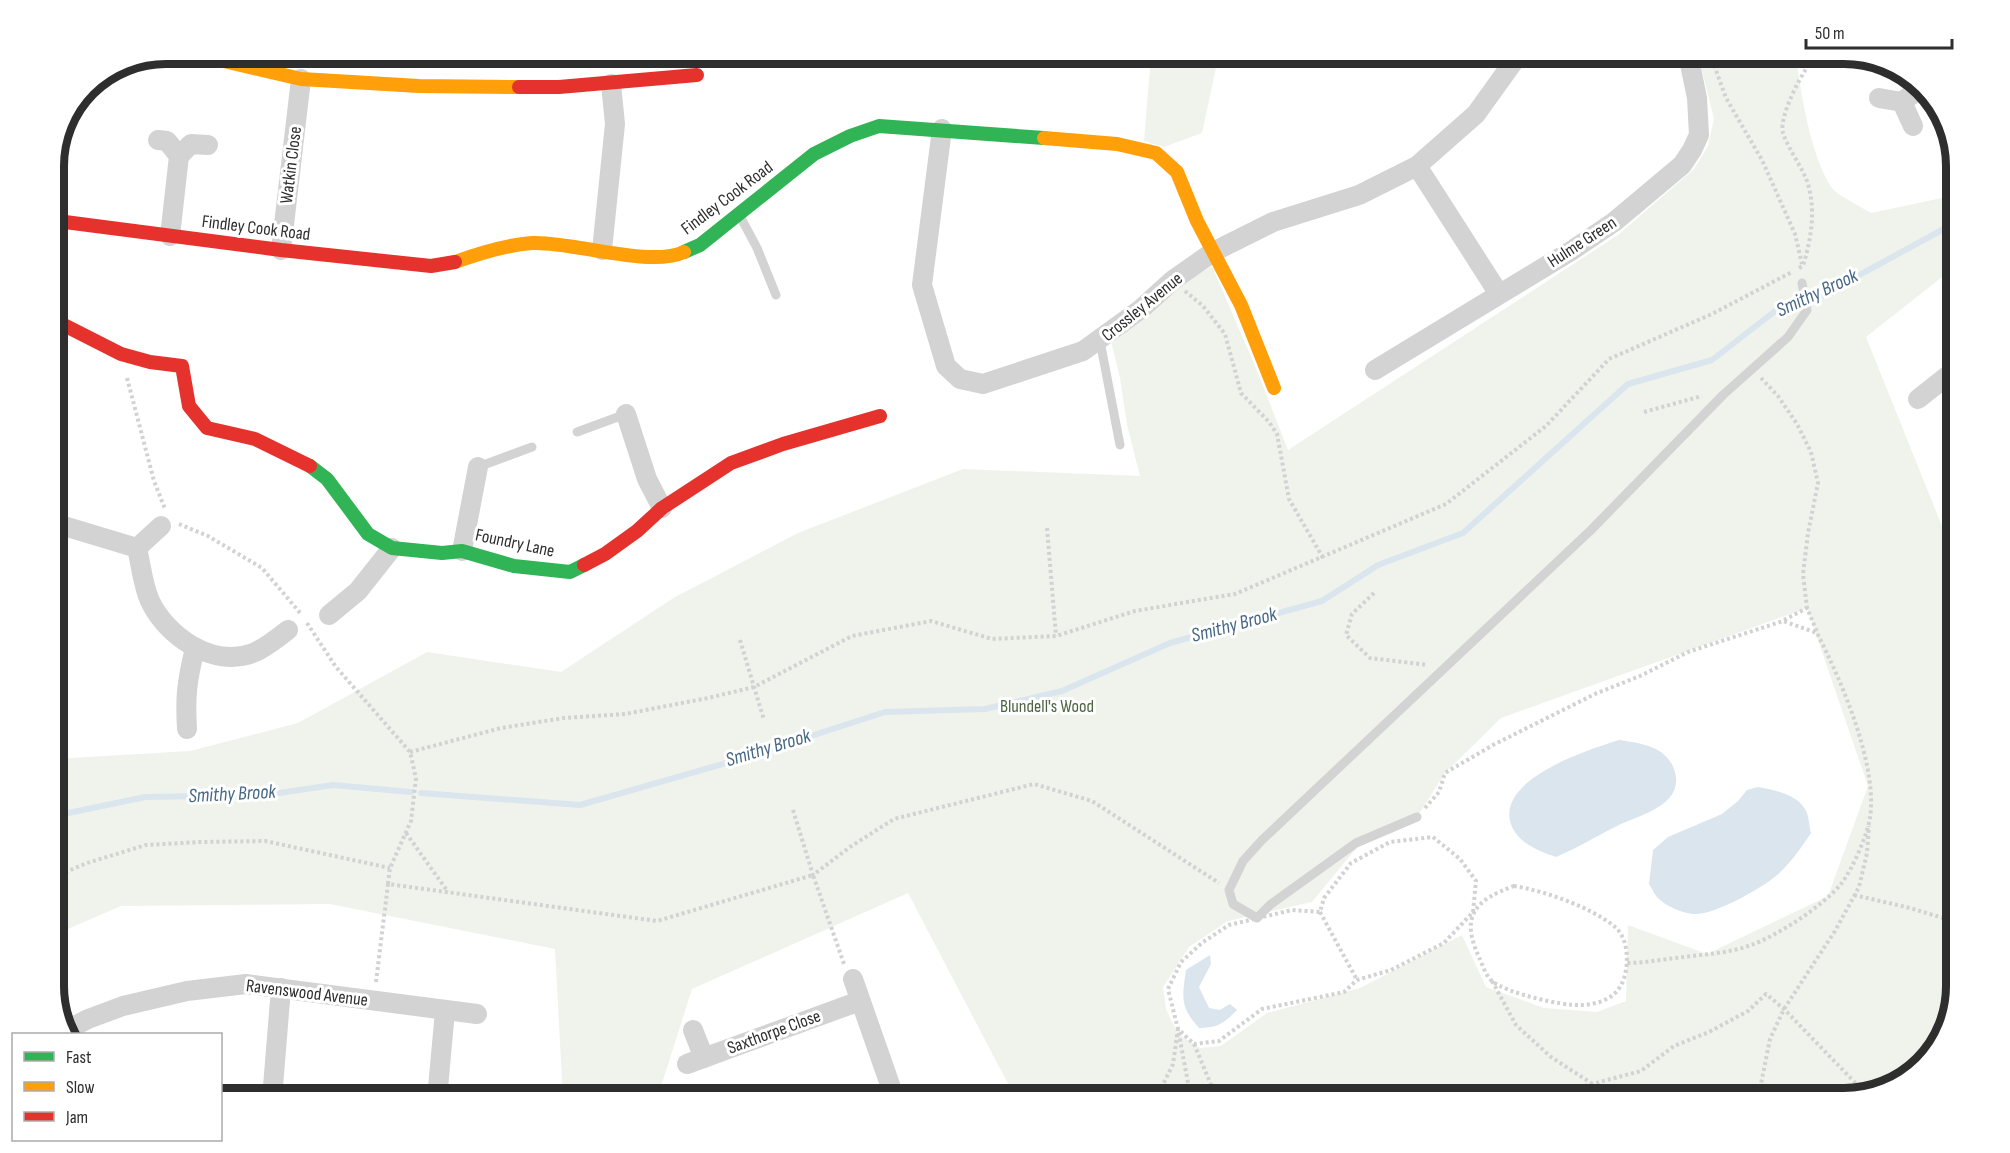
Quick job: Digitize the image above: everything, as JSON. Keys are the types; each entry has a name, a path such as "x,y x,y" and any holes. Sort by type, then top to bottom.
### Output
{"street":[{"path":"235,64 301,80 419,86 559,87 697,75"},
{"name":"Crossley Avenue","path":"942,129 922,285 946,366 960,379 983,384 1083,351 1100,341 1173,280 1213,252 1274,222 1359,195 1417,166 1476,114 1512,64"},
{"name":"Hulme Green","path":"1375,370 1614,222 1682,165 1699,135 1697,98 1690,64"},
{"name":"Watkin Close","path":"281,250 301,80"},
{"path":"603,250 615,124 610,84"},
{"path":"1880,98 1902,102 1914,93"},
{"path":"1902,102 1914,126"},
{"name":"Findley Cook Road","path":"65,222 281,250 431,266 451,263 493,249 533,243 656,257 678,255 700,245 814,154 850,136 879,126 1117,144 1156,153 1177,172 1197,221 1241,305 1274,388"},
{"path":"158,140 167,141 179,156"},
{"path":"170,236 179,156 191,144 208,145"},
{"path":"1417,166 1499,294"},
{"name":"Foundry Lane","path":"65,326 121,354 150,362 182,366 189,406 207,428 255,439 304,462 327,479 368,534 392,548 442,553 462,551 514,566 570,572 605,554 637,531 663,508 731,463 783,444 880,416"},
{"path":"1918,399 1945,377"},
{"path":"626,414 647,479 663,508"},
{"path":"462,551 478,467"},
{"path":"65,526 137,548"},
{"path":"137,548 160,526"},
{"path":"137,548 149,599 158,615 167,626 195,648 226,657 252,654 288,630"},
{"path":"329,615 358,591 392,548"},
{"path":"187,729 185,696 195,648"},
{"path":"853,979 891,1088"},
{"name":"Ravenswood Avenue","path":"73,1027 123,1006 187,991 246,984 477,1014"},
{"path":"273,1088 281,988"},
{"name":"Saxthorpe Close","path":"693,1030 695,1061 860,1001"},
{"path":"437,1088 445,1011"}],"lane":[{"path":"739,214 757,248 776,295"},
{"path":"1417,817 1356,843 1271,904 1257,918 1233,904 1229,890 1243,861 1262,840 1591,530 1733,386 1788,337 1807,310 1802,283"},
{"path":"1100,341 1120,446"},
{"path":"577,432 626,414"},
{"path":"478,467 532,447"}],"path":[{"path":"1714,64 1726,98 1762,160 1795,234 1803,266"},
{"path":"1802,283 1803,266 1812,236 1812,207 1807,183 1782,130 1783,120 1791,100 1809,64"},
{"path":"410,752 501,728 564,718 625,714 754,687 852,636 931,621 992,639 1056,636 1135,611 1235,594 1446,504 1546,426 1608,359 1712,314 1803,266"},
{"path":"1173,280 1203,306 1225,334 1241,393 1269,422 1277,434 1289,499 1323,558"},
{"path":"1753,369 1778,396 1797,424 1811,452 1818,483 1808,532 1803,574 1807,608 1835,667 1860,739 1870,781 1867,853 1859,887 1835,931 1784,1009 1770,1039 1759,1088"},
{"path":"1644,412 1682,403 1733,386"},
{"path":"1047,528 1056,636"},
{"path":"1374,593 1352,614 1346,635 1370,658 1446,667"},
{"path":"1417,817 1439,792 1445,773 1493,745 1595,694 1640,676 1688,652 1783,621 1807,608"},
{"path":"1783,621 1817,633"},
{"path":"740,640 764,720"},
{"path":"373,1001 388,884 657,921 813,874 894,819 1034,784 1092,801 1229,890"},
{"path":"793,810 846,971 853,979"},
{"path":"1626,963 1732,951 1753,945 1784,928 1815,908 1841,884 1858,852 1870,819"},
{"path":"406,833 448,892"},
{"path":"1357,980 1320,912 1324,898 1351,863 1390,842 1433,837 1460,859 1476,881 1470,928 1474,947 1516,1025 1551,1057 1591,1083 1594,1088"},
{"path":"65,872 87,863 146,845 265,841 390,868"},
{"path":"1194,1044 1219,1041 1262,1009 1344,992 1357,980 1391,970 1444,943 1493,894 1514,886 1539,890 1591,912 1616,927 1626,947 1626,963 1621,986 1613,995 1601,1002 1571,1006 1516,992 1491,981"},
{"path":"1854,895 1946,919"},
{"path":"1189,1088 1168,989 1181,962 1203,942 1229,925 1292,910 1320,912"},
{"path":"1574,1088 1641,1071 1674,1046 1709,1032 1748,1011 1766,994 1784,1009 1859,1087"},
{"path":"1178,1029 1194,1044 1212,1088"},
{"path":"1161,1088 1173,1064 1178,1029"}],"green space":[{"path":"1150,64 1217,64 1202,133 1164,147 1144,141"},
{"name":"Blundell's Wood","path":"1700,64 1797,64 1812,142 1825,175 1835,191 1871,213 1942,198 1945,194 1945,275 1866,337 1945,535 1945,999 1938,1025 1916,1059 1882,1081 1856,1088 1010,1088 908,893 692,989 660,1088 562,1088 555,949 330,904 121,906 65,930 65,758 190,751 298,723 427,652 561,672 675,597 798,533 963,469 1140,476 1127,425 1120,378 1111,341 1168,293 1212,266 1288,450 1618,235 1694,169 1708,146 1714,119","holes":["1807,608 1868,786 1828,896 1707,954 1628,925 1626,1001 1597,1012 1544,1008 1486,987 1462,935 1360,988 1267,1013 1221,1046 1200,1048 1178,1034 1166,1009 1163,987 1189,947 1228,921 1312,902 1363,840 1417,817 1445,773 1501,718"]}],"shaded area":[{"path":"1619,740 1651,747 1665,755 1670,761 1676,782 1674,792 1667,800 1647,813 1556,857 1537,850 1515,833 1510,810 1516,795 1529,781 1566,760"},
{"path":"1758,787 1790,796 1806,811 1811,833 1791,861 1759,888 1712,911 1693,914 1675,909 1662,902 1649,884 1653,850 1668,837 1722,814 1747,790"},
{"path":"1210,955 1211,964 1199,987 1209,1008 1220,1010 1230,1004 1237,1010 1220,1024 1199,1028 1185,1008 1186,970"}],"waterway":[{"name":"Smithy Brook","path":"421,793 580,805 740,759 885,712 985,709 1062,691 1170,643 1322,601 1378,565 1463,533 1628,384 1712,360 1779,308 1821,296 1945,228"},
{"name":"Smithy Brook","path":"65,814 145,797 266,795 333,785 411,792"}],"traffic: fast":[{"path":"684,252 700,245 814,154 850,136 879,126 1044,138"},
{"path":"310,466 327,479 368,534 392,548 442,553 462,551 514,566 570,572 584,565"}],"traffic: slow":[{"path":"237,64 301,79 419,86 519,87"},
{"path":"1044,138 1117,144 1156,153 1177,172 1197,221 1241,305 1274,388"},
{"path":"455,262 493,250 532,243 549,243 632,256 669,256 684,252"}],"traffic: jam":[{"path":"519,87 559,87 697,75"},
{"path":"65,222 281,250 431,266 455,262"},
{"path":"65,326 121,354 150,362 182,366 189,406 207,428 255,439 310,466"},
{"path":"584,565 605,554 637,531 662,508 731,463 783,444 880,416"}]}
